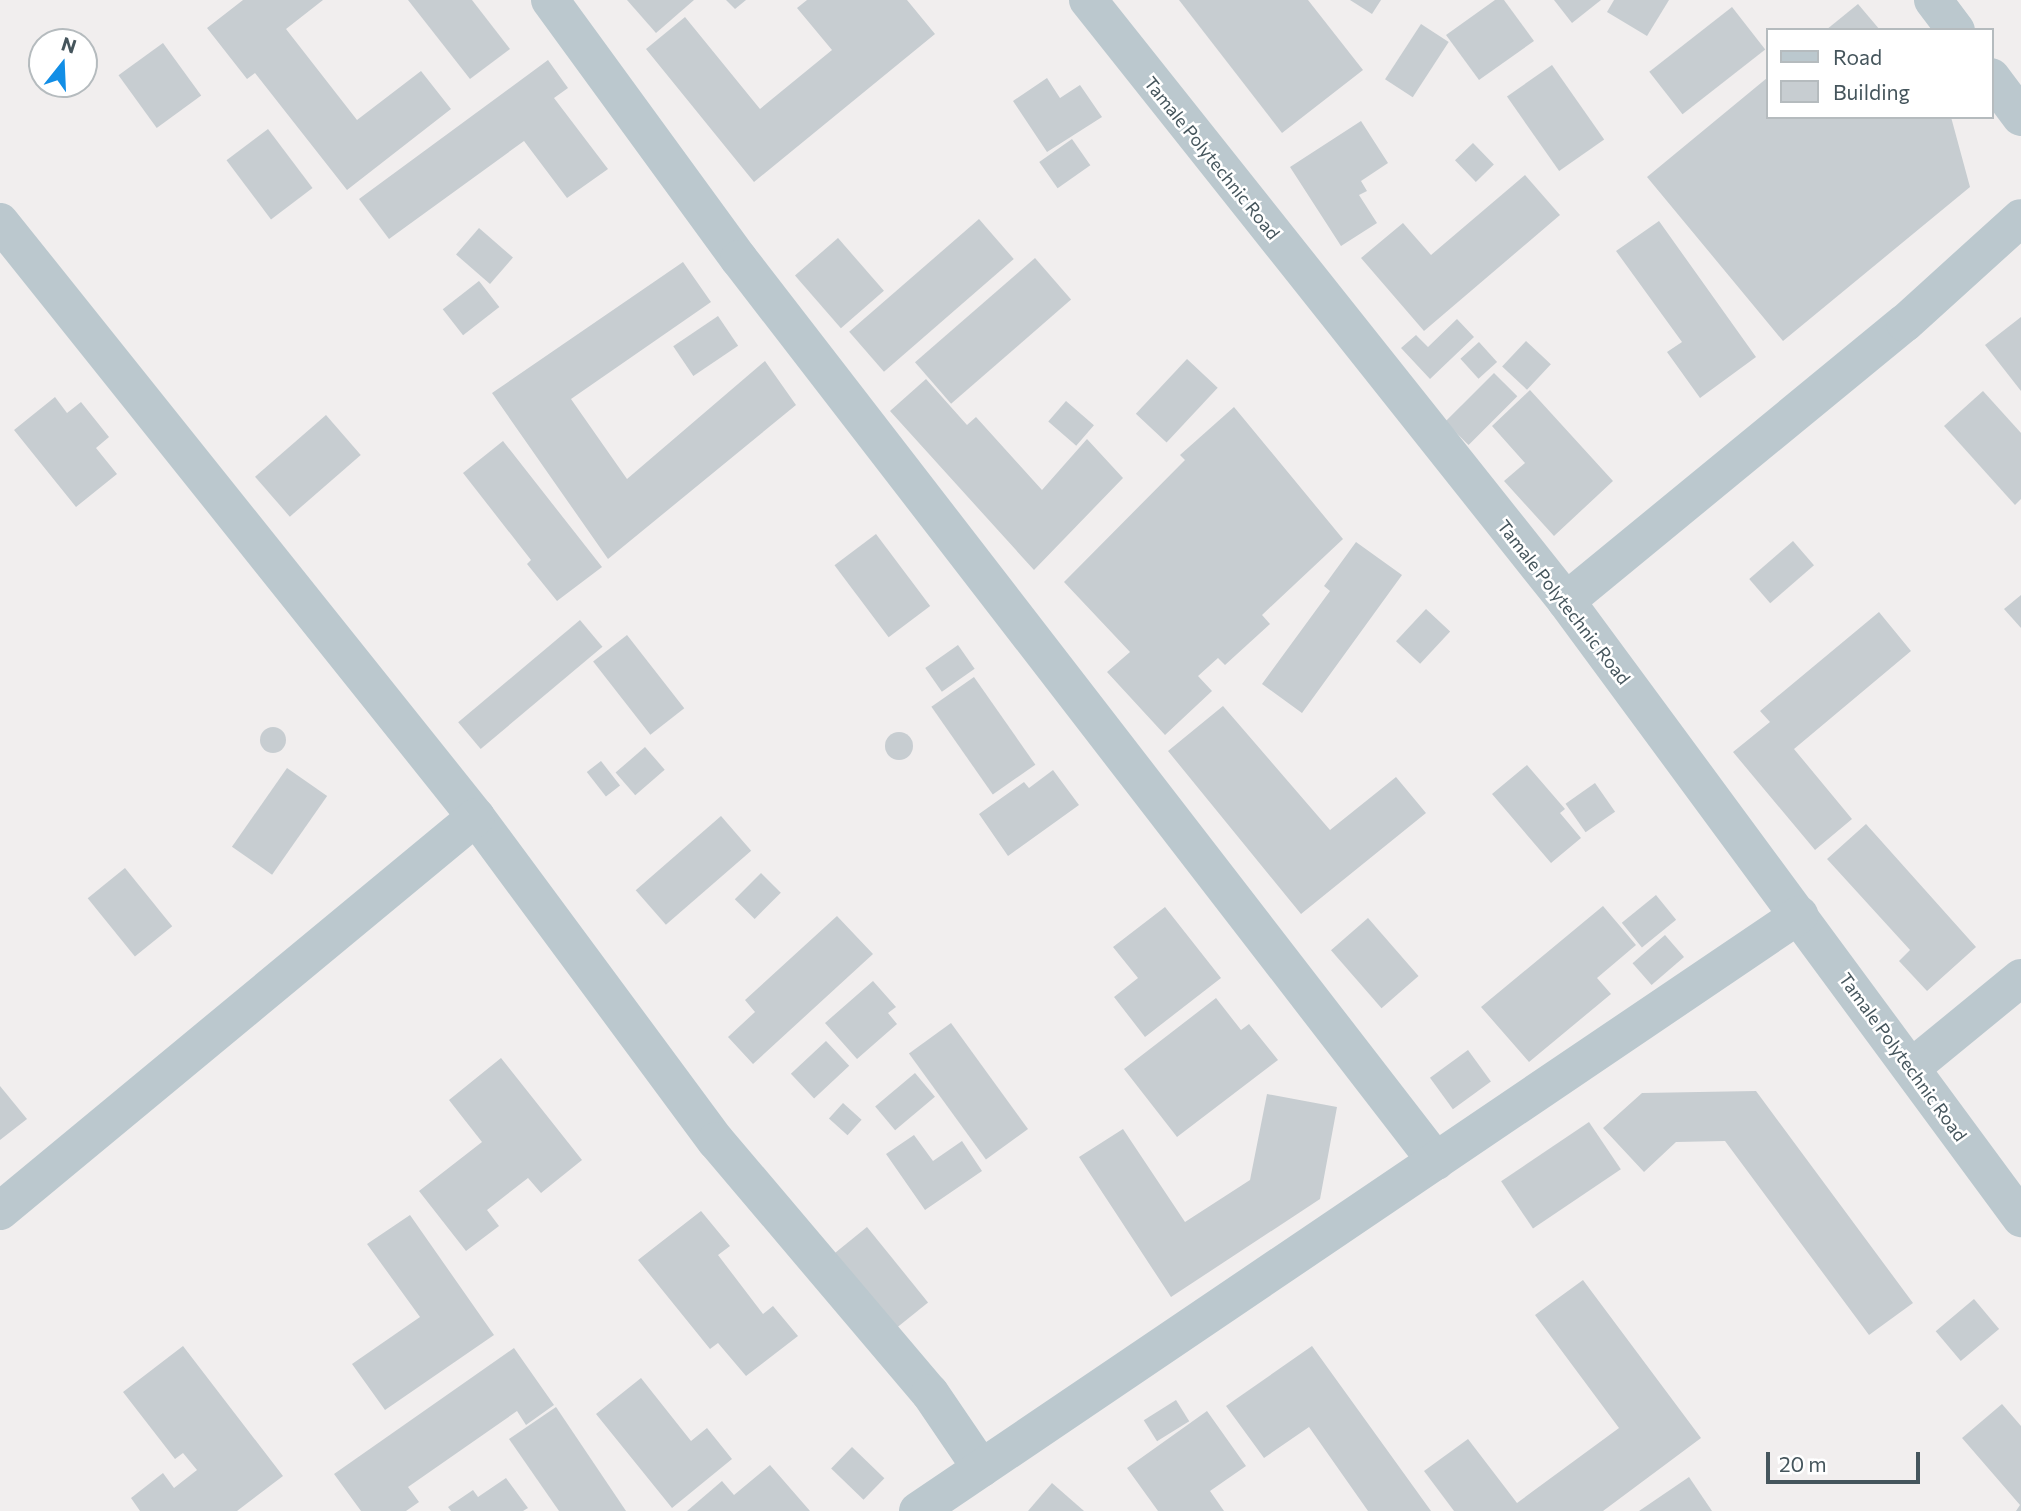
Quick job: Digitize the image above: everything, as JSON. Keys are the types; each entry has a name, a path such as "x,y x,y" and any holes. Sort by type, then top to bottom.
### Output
{"street":[{"path":"550,0 755,281 1436,1161"},
{"name":"Tamale Polytechnic Road","path":"1087,0 1566,601 2021,1219"},
{"path":"1933,0 1954,28"},
{"path":"1993,80 2021,117"},
{"path":"1566,601 1905,323 2021,218"},
{"path":"0,222 476,817 716,1140 930,1393 981,1468"},
{"path":"0,1211 476,817"},
{"path":"918,1511 1799,915"},
{"path":"1911,1068 2021,978"}],"building":[{"path":"243,0 323,0 286,29 357,120 421,71 451,109 347,190 255,73 247,79 207,28"},
{"path":"408,0 472,0 510,49 470,79"},
{"path":"627,0 694,0 656,33"},
{"path":"726,0 746,0 735,9"},
{"path":"807,0 907,0 935,34 754,182 646,49 685,17 760,109 832,50 797,8"},
{"path":"1179,0 1308,0 1363,70 1282,133"},
{"path":"1350,0 1381,0 1372,14"},
{"path":"1495,0 1504,0 1534,41 1479,80 1446,35"},
{"path":"1554,0 1601,0 1572,23"},
{"path":"1614,0 1669,0 1647,36 1607,12"},
{"path":"1858,4 1878,28 1828,28"},
{"path":"1732,7 1765,50 1683,114 1649,72"},
{"path":"1421,24 1449,42 1413,97 1385,79"},
{"path":"163,43 201,96 157,128 119,75"},
{"path":"548,60 568,88 554,98 608,169 567,198 524,141 389,239 359,199"},
{"path":"1552,65 1604,140 1559,171 1507,97"},
{"path":"1047,78 1060,98 1080,85 1102,117 1047,152 1013,101"},
{"path":"1766,79 1766,119 1952,119 1970,187 1783,341 1647,177"},
{"path":"1361,121 1388,163 1361,181 1367,191 1359,195 1377,223 1341,246 1290,167"},
{"path":"268,129 313,188 271,219 226,160"},
{"path":"1072,139 1090,165 1058,188 1039,162"},
{"path":"1473,143 1494,165 1476,182 1455,160"},
{"path":"1525,175 1560,215 1424,331 1361,258 1403,223 1431,255"},
{"path":"979,219 1014,259 884,372 849,332"},
{"path":"1659,221 1756,357 1700,398 1667,352 1682,342 1616,251"},
{"path":"479,228 513,258 490,284 456,254"},
{"path":"838,238 884,291 841,328 795,275"},
{"path":"1035,258 1071,300 951,404 915,362"},
{"path":"683,262 711,302 571,399 627,479 765,361 796,405 608,559 492,393"},
{"path":"479,281 499,307 463,335 443,309"},
{"path":"718,316 738,346 693,376 673,346"},
{"path":"2021,317 2021,391 1985,345"},
{"path":"1457,319 1474,337 1430,379 1401,348 1416,335 1428,347"},
{"path":"1526,341 1551,364 1527,390 1502,367"},
{"path":"1479,342 1497,362 1478,379 1460,359"},
{"path":"1187,359 1218,388 1167,442 1136,414"},
{"path":"1494,373 1517,396 1469,445 1445,422"},
{"path":"926,379 967,425 976,417 1042,490 1087,439 1123,478 1034,570 890,411"},
{"path":"1530,390 1613,481 1554,536 1504,481 1525,463 1492,426"},
{"path":"1983,391 2021,433 2021,499 2015,505 1944,426"},
{"path":"55,397 67,413 81,402 109,437 96,448 117,474 76,507 14,430"},
{"path":"1066,401 1094,425 1076,446 1048,421"},
{"path":"1234,407 1343,539 1262,615 1270,624 1225,665 1218,658 1198,676 1212,691 1165,735 1107,672 1130,652 1064,582 1185,460 1180,455"},
{"path":"326,415 361,455 290,517 255,477"},
{"path":"503,441 602,567 557,601 527,564 531,560 463,473"},
{"path":"876,534 930,606 889,637 834,565"},
{"path":"1793,541 1814,565 1770,603 1749,579"},
{"path":"1356,542 1402,575 1302,713 1262,684 1330,591 1324,586"},
{"path":"2021,595 2021,628 2004,609"},
{"path":"1426,609 1450,632 1420,664 1396,641"},
{"path":"1879,612 1911,651 1794,749 1852,819 1815,850 1733,752 1770,722 1760,711"},
{"path":"580,620 602,647 481,749 458,722"},
{"path":"627,635 684,708 650,735 593,661"},
{"path":"958,645 975,669 942,692 925,668"},
{"path":"974,677 1035,765 993,794 931,707"},
{"path":"1223,706 1330,830 1396,777 1426,813 1301,914 1168,751"},
{"path":"273,727 282,731 286,740 282,749 273,753 264,749 260,740 264,731"},
{"path":"899,732 909,736 913,746 909,756 899,760 889,756 885,746 889,736"},
{"path":"645,747 665,770 635,795 616,773"},
{"path":"601,761 620,785 606,797 587,772"},
{"path":"1527,765 1565,809 1560,813 1581,838 1551,863 1492,794"},
{"path":"287,768 327,796 272,875 232,847"},
{"path":"1053,770 1079,805 1008,856 979,814 1024,782 1029,788"},
{"path":"1595,783 1615,812 1586,832 1566,804"},
{"path":"721,816 751,851 666,925 636,890"},
{"path":"1866,824 1976,947 1927,991 1899,961 1910,950 1827,859"},
{"path":"125,868 172,926 135,956 88,898"},
{"path":"761,873 781,893 755,919 735,899"},
{"path":"1656,895 1676,920 1642,948 1622,923"},
{"path":"1603,906 1636,945 1597,978 1611,994 1529,1062 1481,1007"},
{"path":"1165,907 1221,978 1145,1037 1114,997 1138,978 1113,947"},
{"path":"837,916 873,954 753,1064 728,1037 755,1012 745,1000"},
{"path":"1368,918 1419,976 1382,1008 1331,950"},
{"path":"1665,935 1684,957 1652,985 1633,963"},
{"path":"873,981 896,1007 888,1013 897,1024 857,1059 825,1023"},
{"path":"1216,998 1241,1030 1249,1024 1278,1060 1177,1137 1124,1069"},
{"path":"951,1023 1028,1129 986,1160 909,1054"},
{"path":"826,1041 849,1066 814,1099 791,1074"},
{"path":"1468,1050 1491,1082 1453,1109 1430,1078"},
{"path":"501,1058 582,1160 541,1193 528,1178 487,1210 499,1226 466,1251 419,1191 482,1142 449,1100"},
{"path":"915,1073 935,1097 895,1130 875,1106"},
{"path":"0,1086 27,1119 0,1140"},
{"path":"1756,1091 1913,1303 1869,1335 1725,1141 1676,1142 1644,1172 1603,1128 1642,1093"},
{"path":"1267,1094 1337,1107 1320,1199 1171,1297 1079,1157 1123,1129 1185,1222 1250,1180"},
{"path":"843,1103 862,1120 848,1135 829,1119"},
{"path":"1589,1122 1621,1169 1533,1229 1501,1181"},
{"path":"914,1135 933,1161 962,1141 982,1171 925,1210 886,1154"},
{"path":"701,1211 730,1246 718,1255 763,1314 773,1306 798,1336 746,1376 718,1343 710,1349 638,1260"},
{"path":"410,1215 494,1335 385,1410 352,1364 420,1317 367,1244"},
{"path":"867,1227 928,1302 892,1331 831,1256"},
{"path":"1583,1280 1701,1438 1603,1511 1454,1511 1424,1471 1468,1439 1517,1503 1619,1428 1535,1315"},
{"path":"1974,1299 1999,1329 1961,1361 1936,1331"},
{"path":"183,1346 283,1476 237,1511 140,1511 131,1498 163,1473 174,1488 197,1470 183,1453 175,1459 123,1392"},
{"path":"1312,1346 1431,1511 1368,1511 1309,1427 1264,1458 1226,1406"},
{"path":"514,1348 554,1405 526,1425 517,1411 408,1487 419,1502 406,1511 361,1511 334,1474"},
{"path":"641,1378 691,1441 707,1428 732,1459 672,1508 596,1414"},
{"path":"1176,1400 1189,1421 1157,1441 1144,1420"},
{"path":"2002,1404 2021,1426 2021,1511 2016,1511 2020,1505 1962,1438"},
{"path":"556,1407 626,1511 559,1511 509,1439"},
{"path":"1207,1411 1246,1466 1210,1491 1224,1511 1158,1511 1127,1468"},
{"path":"852,1447 884,1478 864,1500 831,1469"},
{"path":"770,1465 810,1511 687,1511 722,1481 734,1495"},
{"path":"1689,1477 1712,1511 1639,1511"},
{"path":"506,1478 528,1508 523,1511 451,1511 448,1507 473,1490 478,1497"},
{"path":"1052,1483 1084,1511 1028,1511"}]}
